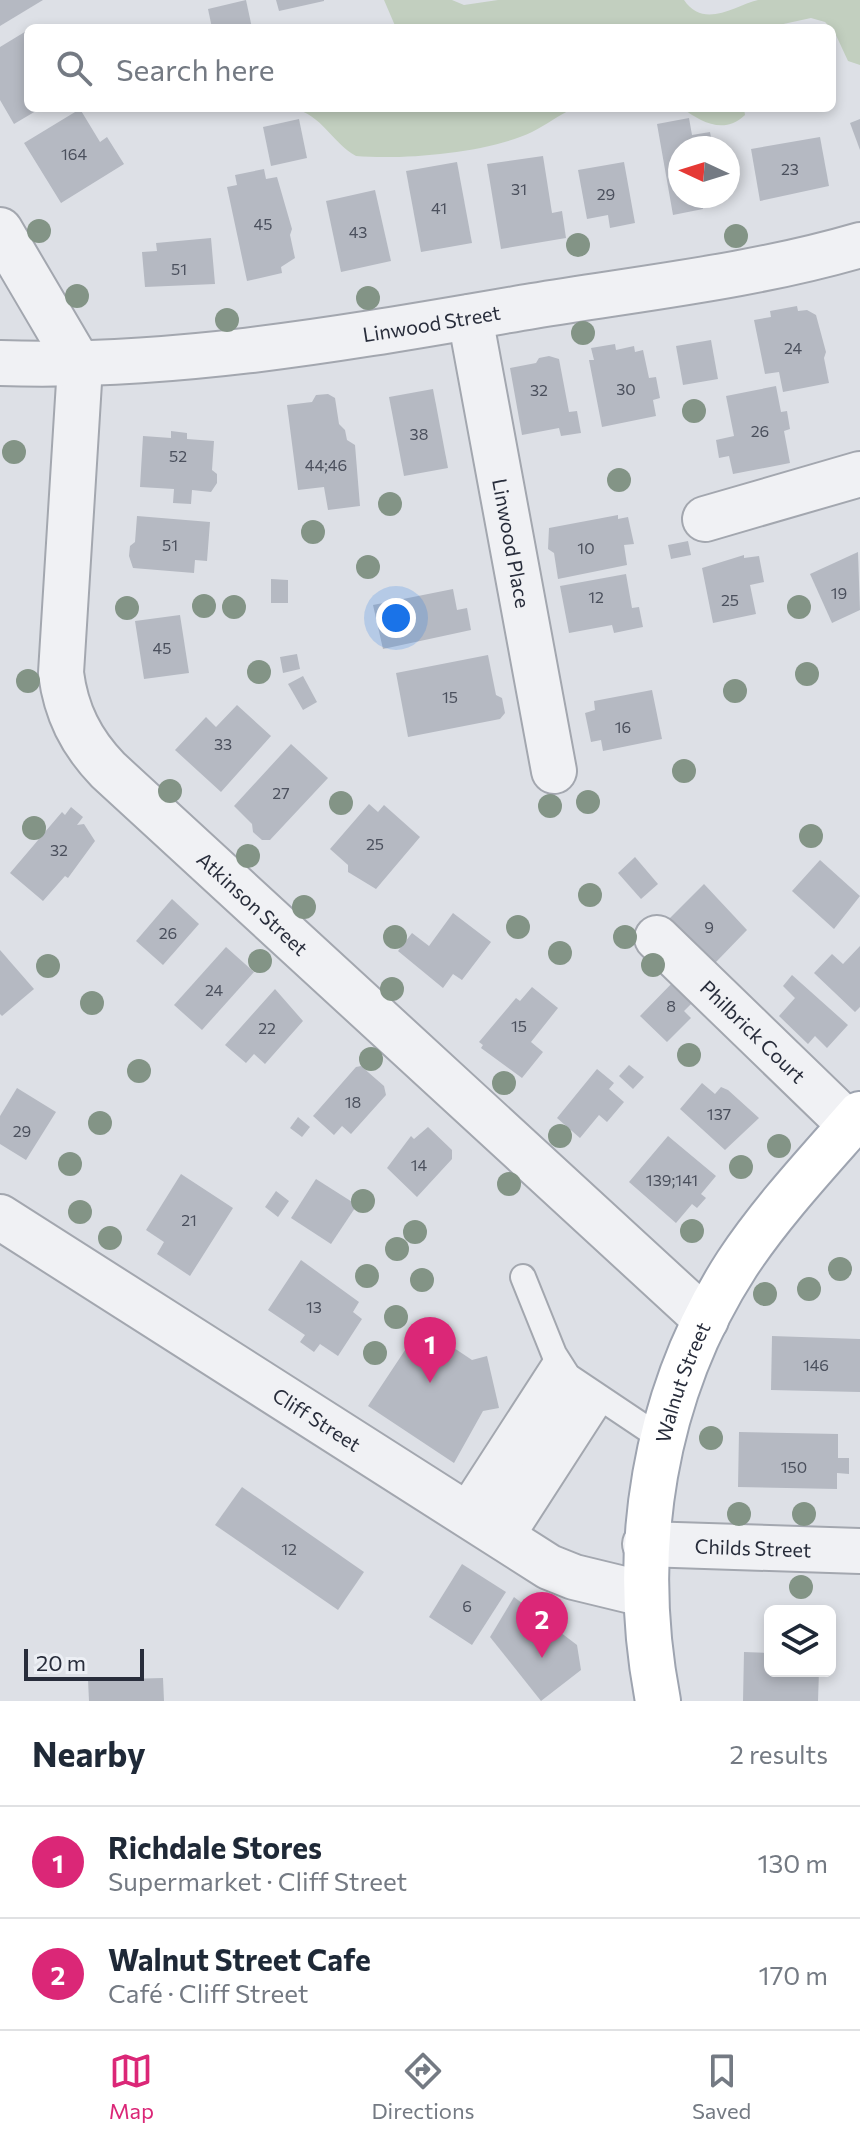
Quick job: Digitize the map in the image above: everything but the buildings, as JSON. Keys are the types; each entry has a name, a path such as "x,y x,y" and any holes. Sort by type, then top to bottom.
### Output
{"main road":[{"name":"Walnut Street","path":"658,1701 644,1594 651,1489 662,1439 706,1320 752,1242 855,1120"}],"street":[{"path":"0,230 80,366"},
{"name":"Linwood Street","path":"0,363 80,366 277,348 771,265 860,245"},
{"name":"Linwood Place","path":"470,317 554,771"},
{"name":"Atkinson Street","path":"80,366 61,673 68,709 84,742 108,770 706,1320"},
{"path":"705,519 860,474"},
{"name":"Philbrick Court","path":"657,938 855,1120"},
{"name":"Cliff Street","path":"0,1217 549,1567 574,1577 644,1594"},
{"name":"Childs Street","path":"645,1544 860,1551"}],"lane":[{"path":"523,1277 578,1381 662,1439"},
{"path":"485,1525 578,1381"},
{"path":"485,1525 578,1381"}],"green space":[{"path":"384,0 452,0 464,5 498,0 684,0 692,9 710,15 758,0 860,0 860,65 848,61 836,35 836,24 811,18 783,24 394,24"},
{"path":"305,112 567,112 532,132 493,145 421,156 376,157 356,156"},
{"path":"688,112 745,112 745,115 737,121 721,125"}],"place":[{"name":"Richdale Stores","path":"430,1383"},
{"name":"Walnut Street Cafe","path":"542,1658"}]}
